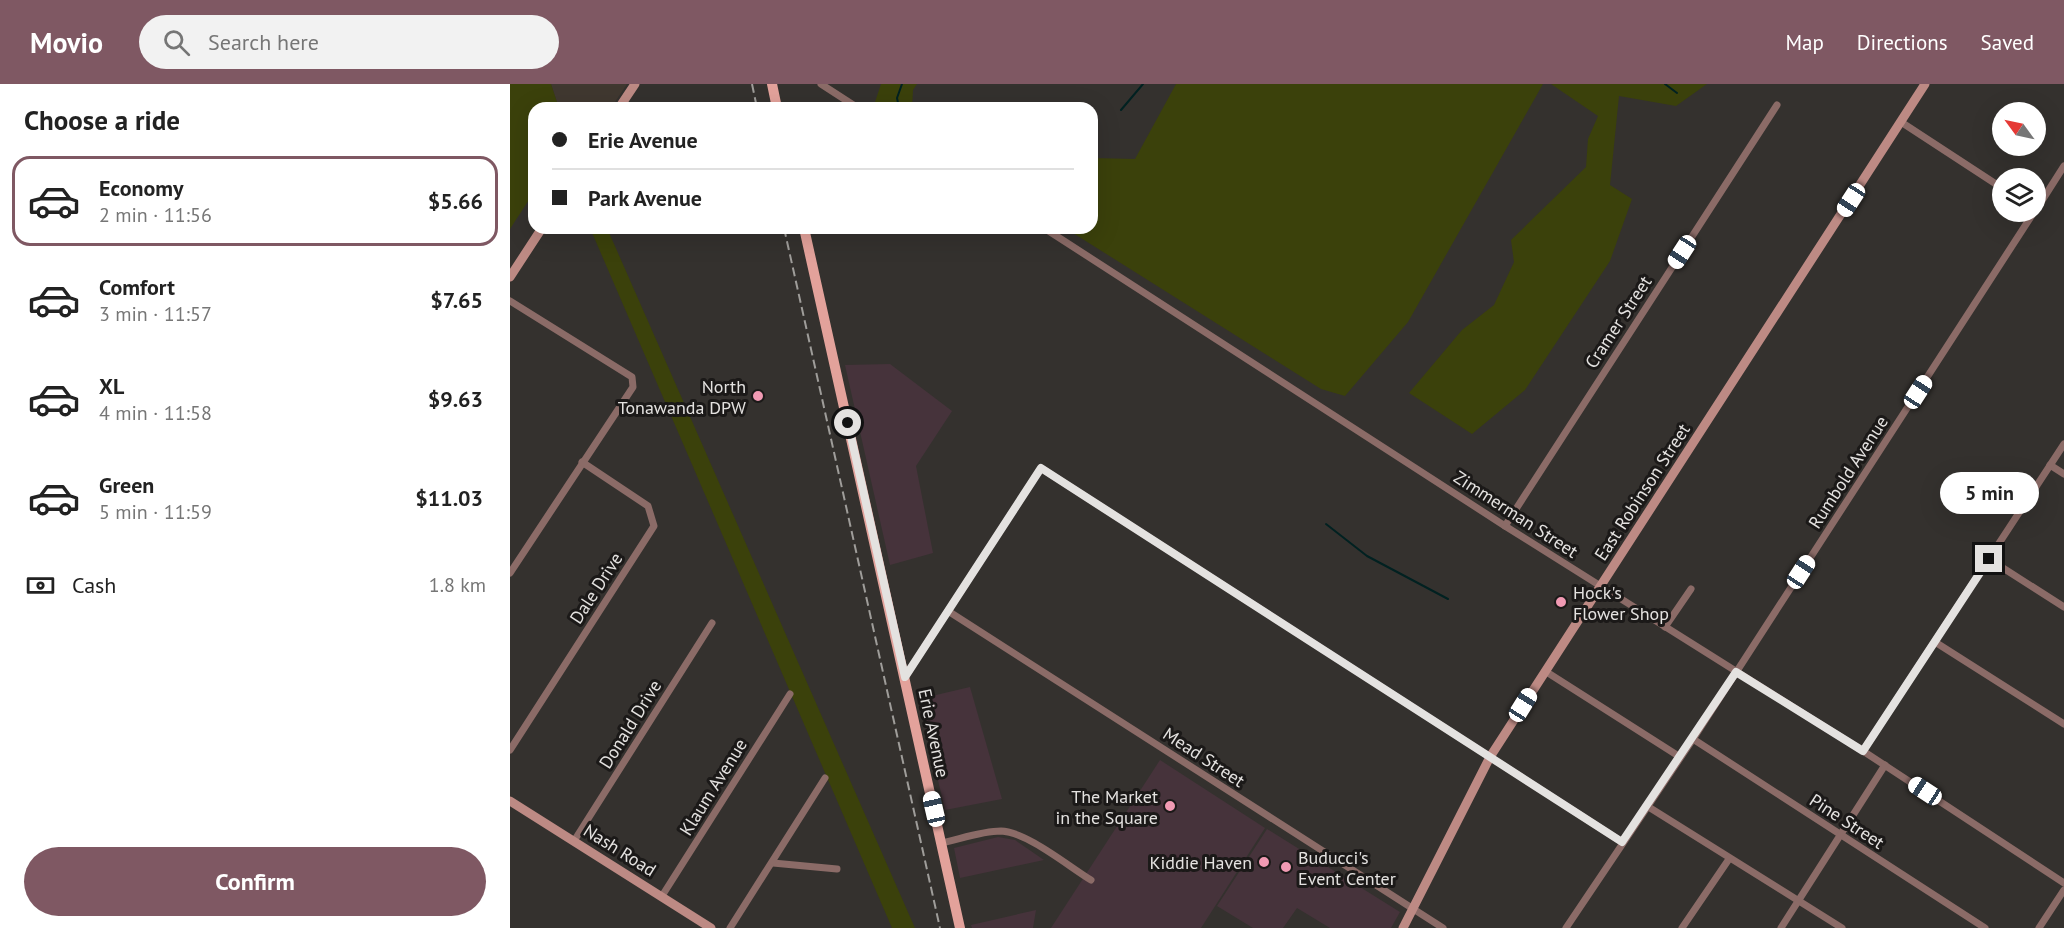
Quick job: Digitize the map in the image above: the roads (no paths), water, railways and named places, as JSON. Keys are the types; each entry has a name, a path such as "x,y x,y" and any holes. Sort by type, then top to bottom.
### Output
{"main road":[{"path":"772,84 776,102"},
{"name":"Erie Avenue","path":"805,234 960,928"}],"street":[{"path":"624,102 635,84"},
{"path":"821,84 849,102"},
{"name":"East Robinson Street","path":"1403,928 1490,757 1925,84"},
{"name":"Cramer Street","path":"1505,525 1777,105"},
{"path":"1901,122 1992,181"},
{"name":"Rumbold Avenue","path":"2046,193 2064,166"},
{"name":"Rumbold Avenue","path":"1566,928 1693,739 2027,222"},
{"path":"510,277 538,234"},
{"name":"Zimmerman Street","path":"1053,234 1505,525 1885,765 2064,883"},
{"path":"510,301 632,377 633,387 510,573"},
{"path":"1863,751 2064,444"},
{"name":"Dale Drive","path":"510,750 654,526 648,506 582,462"},
{"path":"2050,465 2064,474"},
{"path":"905,677 1041,468 1622,842"},
{"path":"1989,559 2064,608"},
{"path":"1665,627 1691,589"},
{"name":"Mead Street","path":"948,610 1443,928"},
{"name":"Donald Drive","path":"574,841 712,623"},
{"path":"1935,642 2064,724"},
{"path":"1545,670 1680,758"},
{"name":"Klaum Avenue","path":"662,896 790,694"},
{"name":"Pine Street","path":"1693,739 1985,928"},
{"path":"1781,928 1885,765"},
{"path":"730,928 825,778"},
{"name":"Nash Road","path":"510,801 711,928"},
{"path":"1647,806 1842,928"},
{"path":"941,843 996,831 1008,832 1026,840 1091,880"},
{"path":"1683,928 1729,859"},
{"path":"773,863 837,869"},
{"path":"2039,928 2064,890"}],"waterway":[{"path":"898,102 902,84"},
{"path":"1121,110 1143,84"},
{"path":"1665,84 1677,93"},
{"path":"1326,524 1367,556 1448,599"}],"railway":[{"path":"752,84 756,102"},
{"path":"785,234 940,928"}],"place":[{"name":"North Tonawanda DPW","path":"758,396"},
{"name":"Hock's Flower Shop","path":"1561,602"},
{"name":"The Market in the Square","path":"1170,806"},
{"name":"Kiddie Haven","path":"1264,862"},
{"name":"Buducci's Event Center","path":"1286,867"}]}
